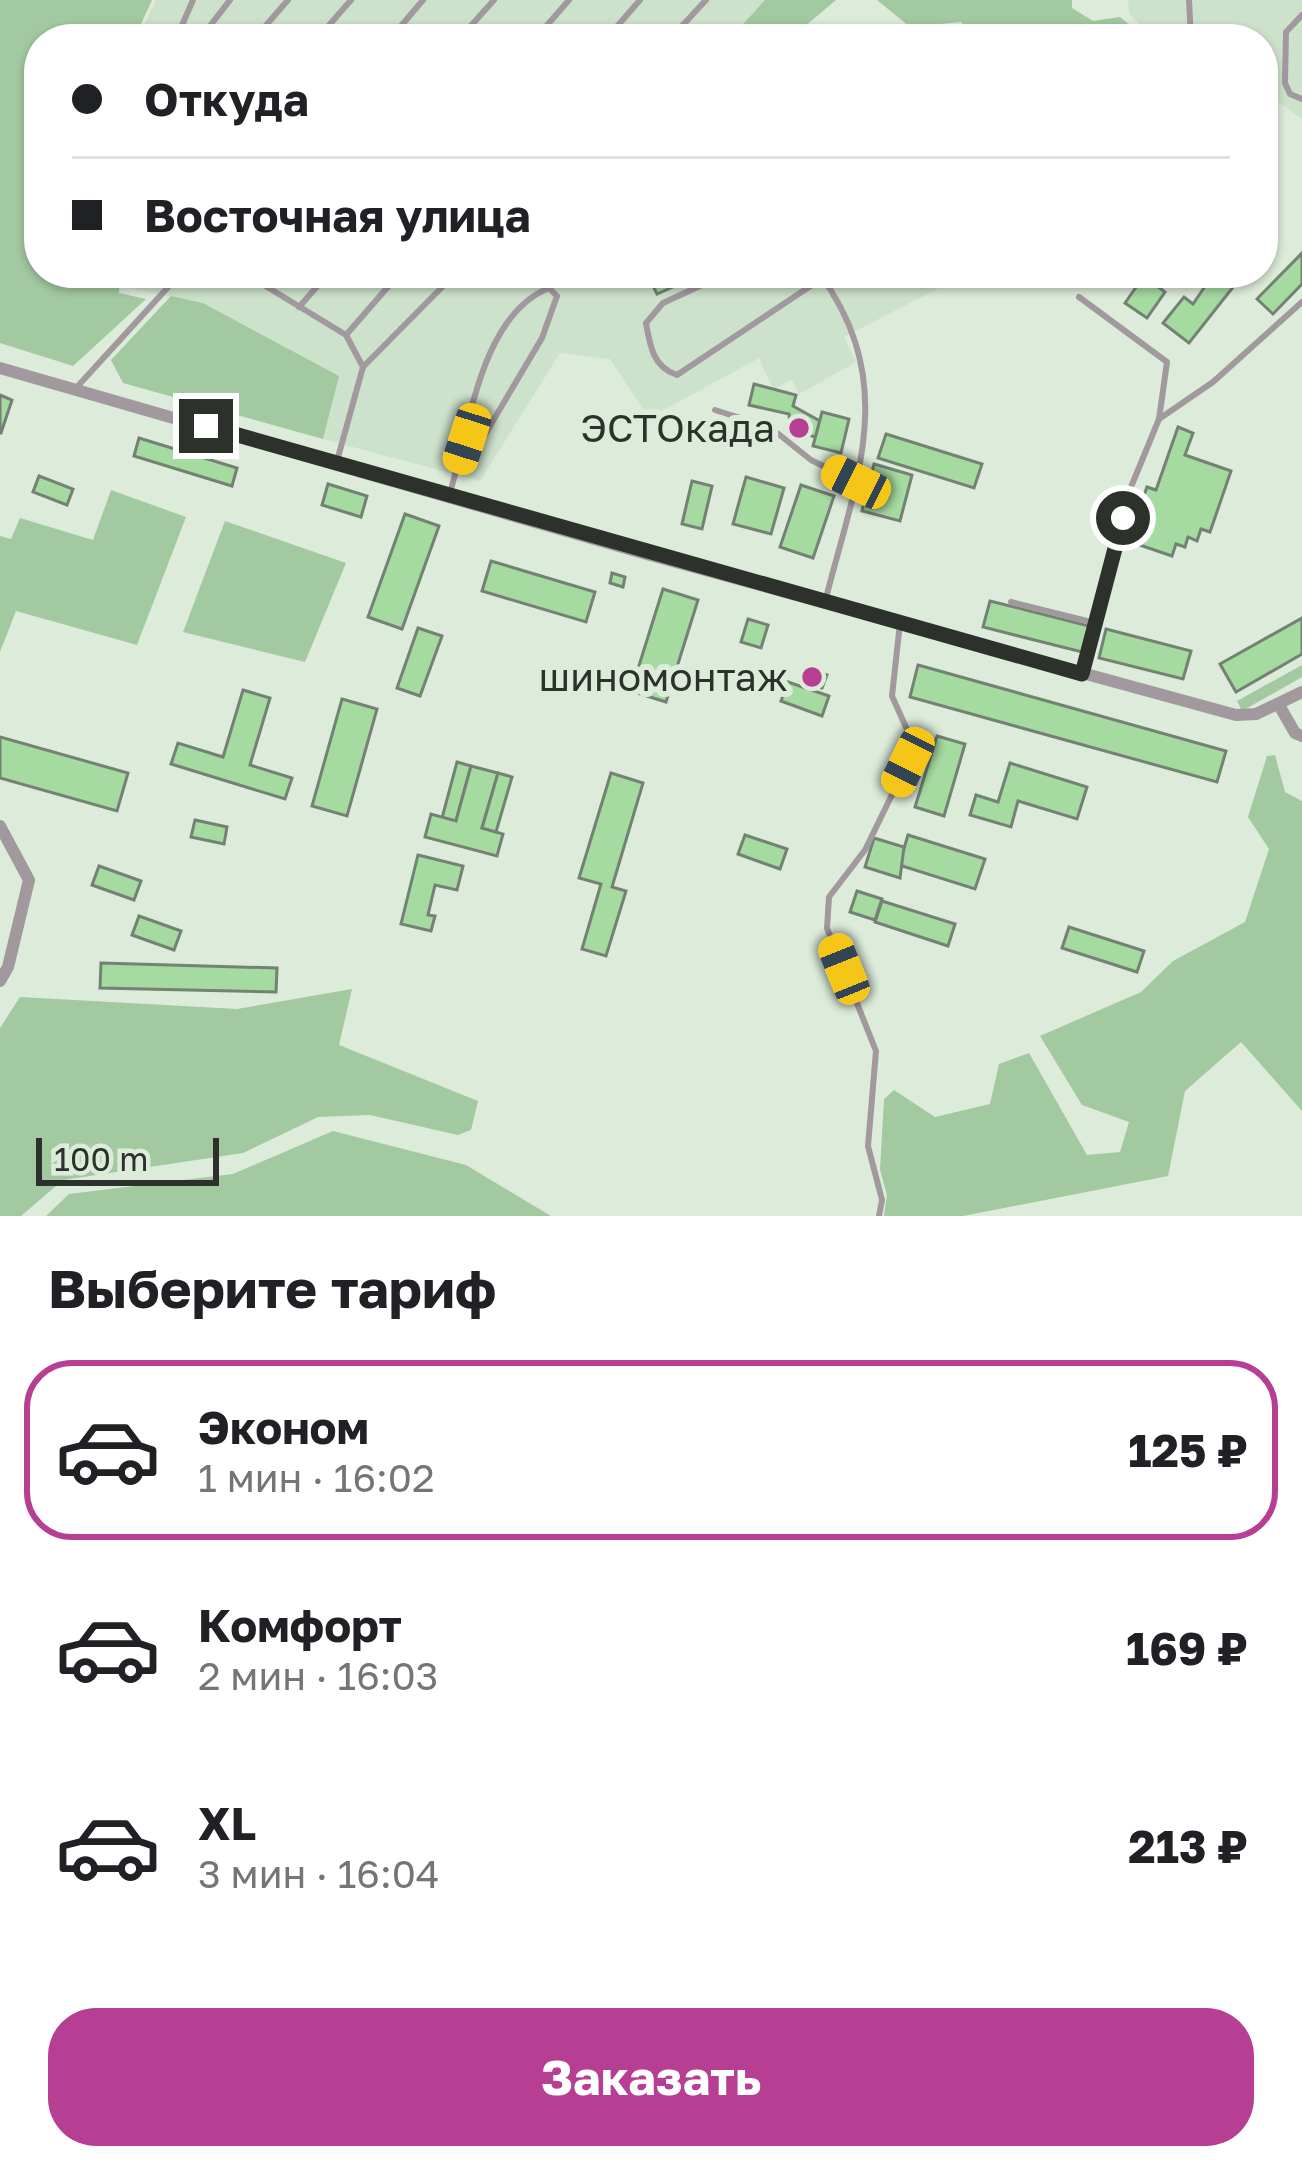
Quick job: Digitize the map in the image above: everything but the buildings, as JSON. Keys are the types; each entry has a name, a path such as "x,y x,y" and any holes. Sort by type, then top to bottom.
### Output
{"street":[{"path":"0,368 1236,715 1280,705 1302,692"},
{"path":"1280,705 1295,734 1302,736"},
{"path":"0,826 29,880 0,982"}],"lane":[{"path":"212,24 230,0"},
{"path":"267,24 288,0"},
{"path":"330,24 351,0"},
{"path":"402,24 423,0"},
{"path":"472,24 494,0"},
{"path":"548,24 569,0"},
{"path":"619,24 640,0"},
{"path":"684,24 706,0"},
{"path":"1302,15 1286,32 1285,83 1290,94 1302,99"},
{"path":"77,388 165,288"},
{"path":"268,288 346,335 363,367"},
{"path":"298,307 315,288"},
{"path":"346,335 387,288"},
{"path":"336,465 363,367 441,288"},
{"path":"449,496 467,439 472,388 525,297 549,288 557,296 542,338 484,436 467,439"},
{"path":"696,288 663,303 646,323 651,354 677,375 805,288"},
{"path":"825,602 856,482 869,399 842,302 833,288"},
{"path":"1078,297 1166,362 1159,419 1131,487 1082,674"},
{"path":"1159,419 1213,382 1302,302"},
{"path":"715,410 771,428 812,460 856,482"},
{"path":"1011,602 1095,623"},
{"path":"879,1216 882,1200 868,1146 876,1051 827,928 830,897 865,850 908,762 909,734 892,696 899,623"}],"shaded area":[{"path":"156,0 795,0 777,24 144,24"},
{"path":"1128,0 1302,0 1302,119 1278,102 1278,24 1139,24 1129,13"},
{"path":"130,288 939,288 844,337 856,362 799,394 792,380 773,389 759,358 649,418 610,359 560,353 480,481 323,439 338,376 203,303"}],"green space":[{"path":"0,0 152,0 141,24 24,24 24,288 119,288 119,293 146,299 73,366 0,343"},
{"path":"765,0 836,0 808,24 743,24"},
{"path":"877,0 1072,0 1072,8 1093,21 1120,17 1128,24 961,22 906,24"},
{"path":"171,296 203,303 339,376 323,439 123,383 111,360"},
{"path":"111,490 186,517 137,645 16,611 0,652 0,536 11,539 20,518 93,540"},
{"path":"225,521 346,563 305,662 183,632"},
{"path":"1302,665 1302,677 1242,711 1237,701"},
{"path":"1275,755 1285,792 1302,801 1302,1111 1241,1042 1185,1091 1168,1176 963,1216 884,1216 887,1195 880,1170 884,1099 894,1090 935,1117 990,1104 999,1064 1029,1053 1087,1155 1120,1152 1129,1122 1082,1105 1040,1036 1141,992 1173,961 1245,922 1269,849 1248,817 1267,756"},
{"path":"352,989 339,1045 478,1101 471,1130 458,1135 370,1115 318,1117 243,1153 63,1180 21,1216 0,1216 0,1028 20,997 237,1009"},
{"path":"333,1131 466,1165 551,1216 46,1216 69,1194 233,1174"}],"place":[{"name":"ЭСТОкада","path":"799,428"},
{"name":"шиномонтаж","path":"812,677"}],"route":[{"path":"206,426 1082,674 1123,518"}]}
